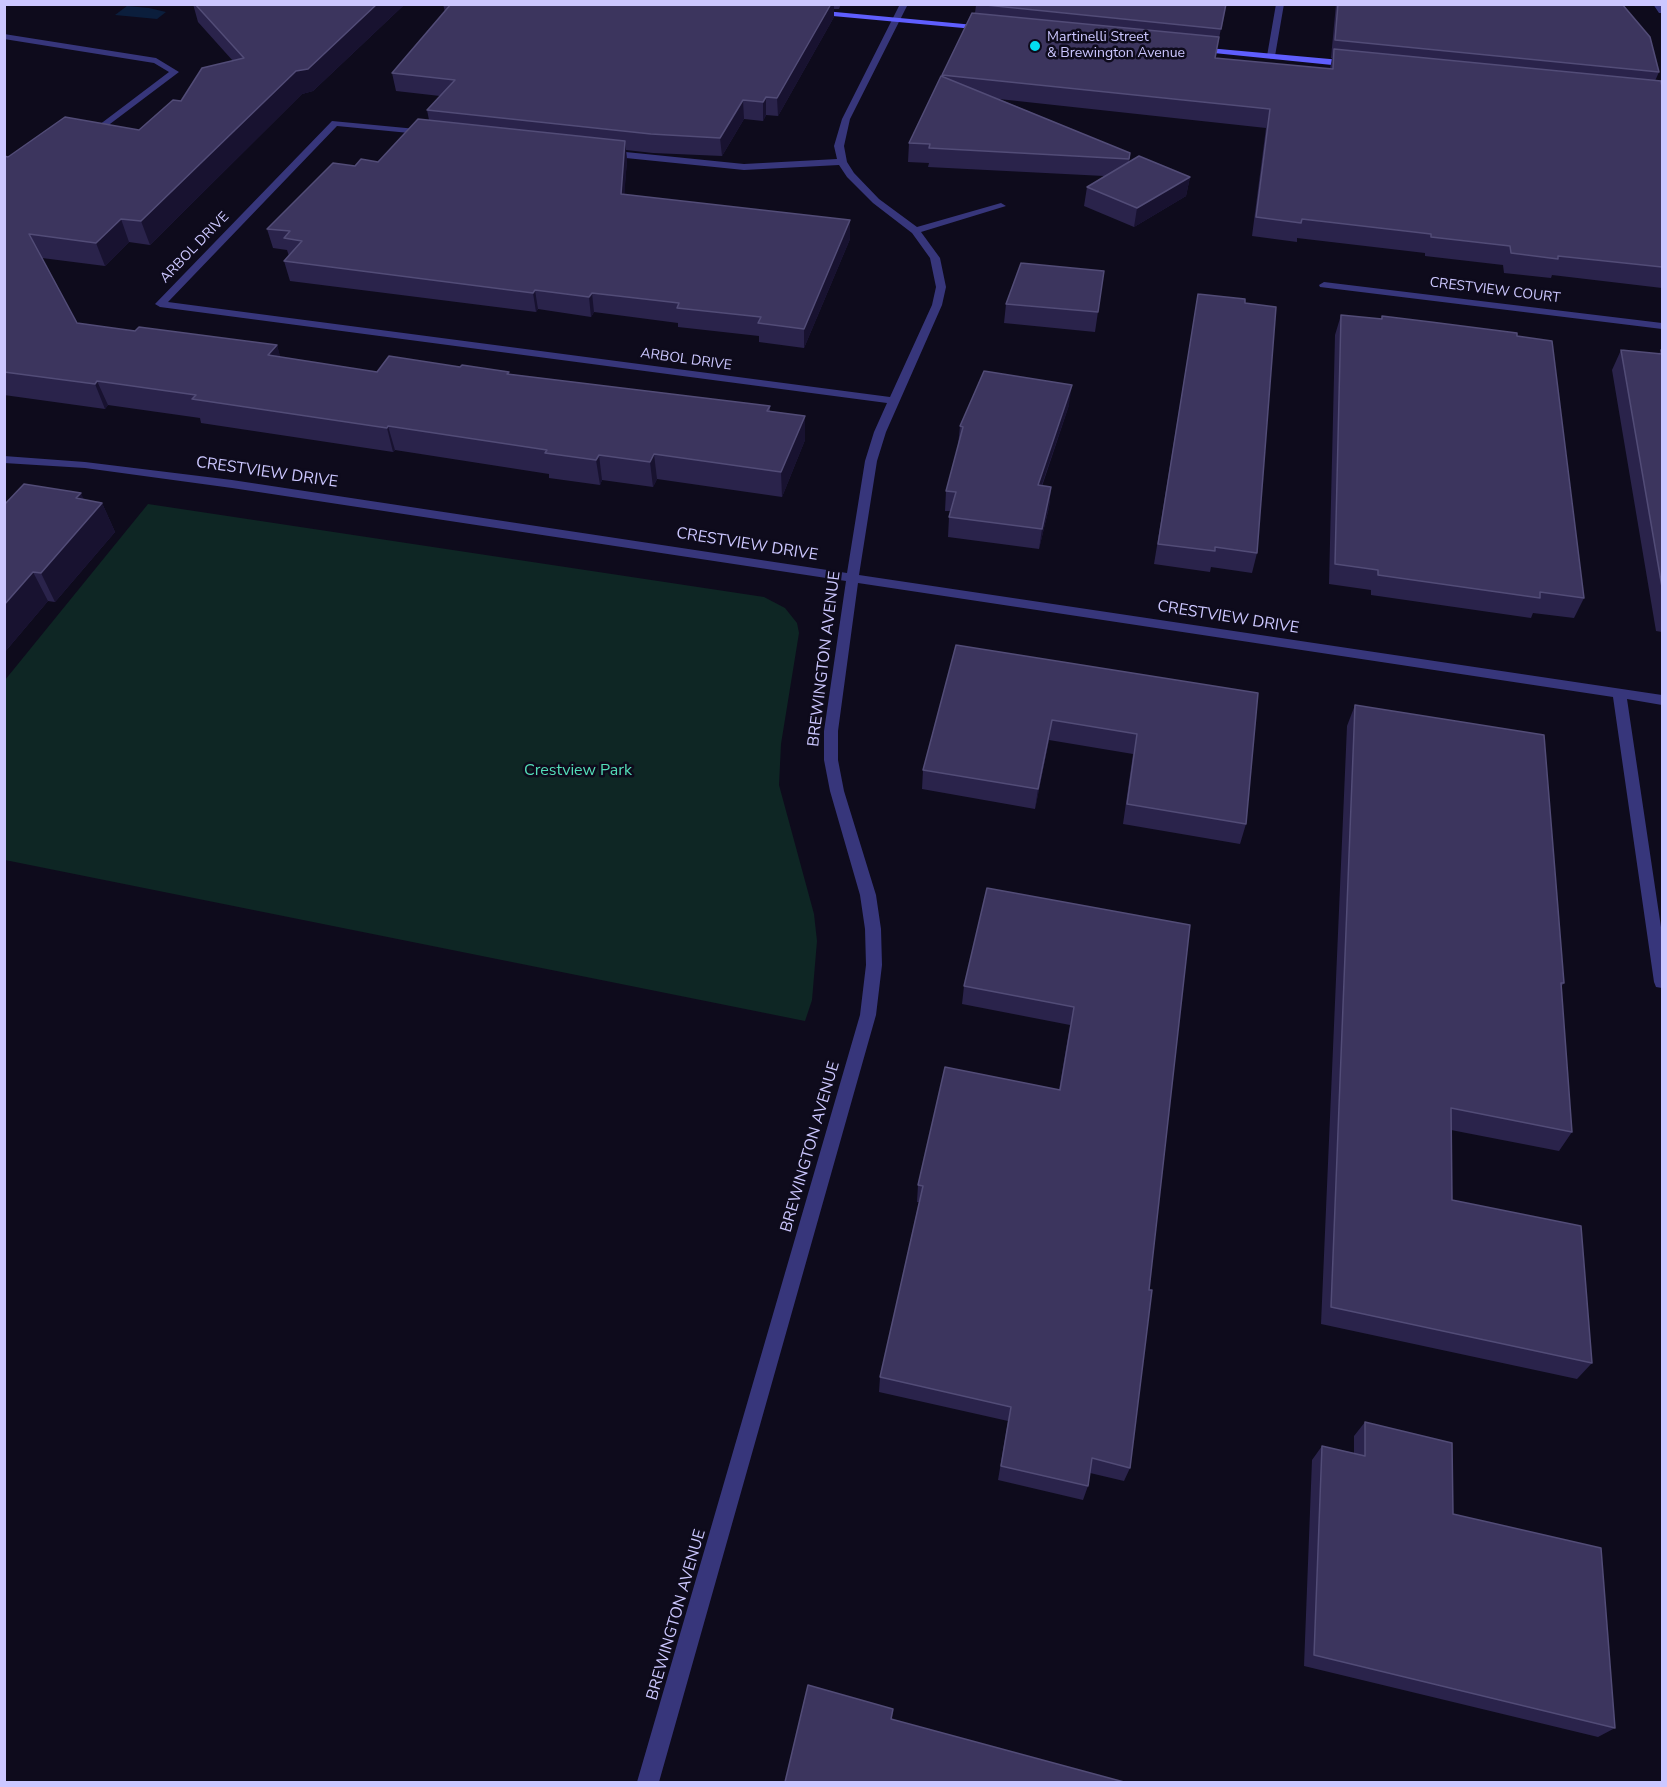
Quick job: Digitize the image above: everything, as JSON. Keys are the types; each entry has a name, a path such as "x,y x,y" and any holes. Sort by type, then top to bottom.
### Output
{"street":[{"path":"591,151 744,167 842,162 839,146 846,119 904,4"},
{"path":"1271,56 1280,4"},
{"path":"1657,4 1662,11"},
{"path":"805,11 992,29"},
{"path":"4,36 156,61 175,72 102,128"},
{"path":"1190,48 1363,65"},
{"name":"ARBOL DRIVE","path":"440,135 335,123 160,304 894,401"},
{"name":"BREWINGTON AVENUE","path":"648,1782 868,1015 874,966 873,929 868,895 845,824 831,760 831,731 872,461 894,401 937,305 941,287 935,258 915,231 861,188 842,162"},
{"path":"915,231 1000,206"},
{"name":"CRESTVIEW COURT","path":"1324,285 1662,326"},
{"path":"4,472 11,459"},
{"name":"CRESTVIEW DRIVE","path":"11,459 188,477 1662,700"},
{"path":"1619,693 1660,946 1662,982"}],"green space":[{"name":"Crestview Park","path":"148,504 764,597 785,608 797,623 799,633 781,744 779,785 814,914 817,941 812,1000 805,1021 5,860 5,680"}],"water":[{"path":"127,6 166,12 157,19 115,15"}],"building":[{"path":"195,4 377,4 308,69 296,71 141,221 121,219 96,243 29,234 77,323 135,331 139,327 277,345 268,355 377,372 389,356 509,372 507,374 770,406 767,411 805,416 781,472 654,454 650,462 599,455 596,460 545,453 547,450 192,399 196,395 97,381 95,384 4,372 4,156 8,157 65,117 139,130 173,100 181,101 202,68 244,58"},
{"path":"451,4 831,4 777,98 766,97 763,102 743,100 720,138 651,134 427,110 455,80 392,73"},
{"path":"976,4 1226,4 1221,29"},
{"path":"1338,4 1622,4 1650,37 1659,72 1335,40"},
{"path":"972,13 1219,37 1215,58 1333,69 1334,49 1661,81 1662,267 1558,256 1558,259 1511,253 1510,246 1431,237 1431,234 1302,219 1301,223 1256,217 1270,109 942,75"},
{"path":"941,76 1130,153 1129,159 929,148 930,144 909,143"},
{"path":"418,119 625,141 621,194 850,220 804,329 758,323 761,317 677,308 679,303 592,293 589,297 535,290 533,293 284,261 302,241 284,238 290,231 267,229 333,163 355,166 361,159 378,162"},
{"path":"1139,156 1190,177 1137,208 1087,187"},
{"path":"1021,263 1104,271 1098,312 1006,304"},
{"path":"1198,294 1245,299 1245,303 1276,307 1257,553 1215,547 1215,551 1158,544"},
{"path":"1341,315 1382,319 1382,316 1431,322 1517,333 1517,336 1552,341 1584,598 1540,592 1540,598 1378,575 1378,570 1335,564"},
{"path":"1621,350 1662,354 1662,587"},
{"path":"984,371 1072,385 1038,485 1051,487 1042,529 949,517 956,492 946,491 963,427 960,426"},
{"path":"24,484 81,493 76,498 102,503 41,573 33,572 4,605 4,505"},
{"path":"956,645 1258,693 1246,824 1127,804 1137,734 1052,720 1038,789 923,770"},
{"path":"1355,705 1544,735 1564,983 1561,983 1572,1132 1451,1108 1452,1200 1581,1226 1592,1363 1331,1307"},
{"path":"987,888 1190,925 1149,1290 1152,1290 1130,1468 1092,1458 1088,1486 1001,1466 1011,1407 880,1377 923,1186 918,1185 945,1067 1060,1090 1074,1007 964,986"},
{"path":"1365,1422 1452,1443 1453,1514 1601,1548 1615,1728 1314,1655 1322,1446 1365,1456"},
{"path":"808,1685 893,1709 891,1719 1124,1782 785,1782"}],"place":[{"name":"Martinelli Street & Brewington Avenue","path":"1035,46"}]}
